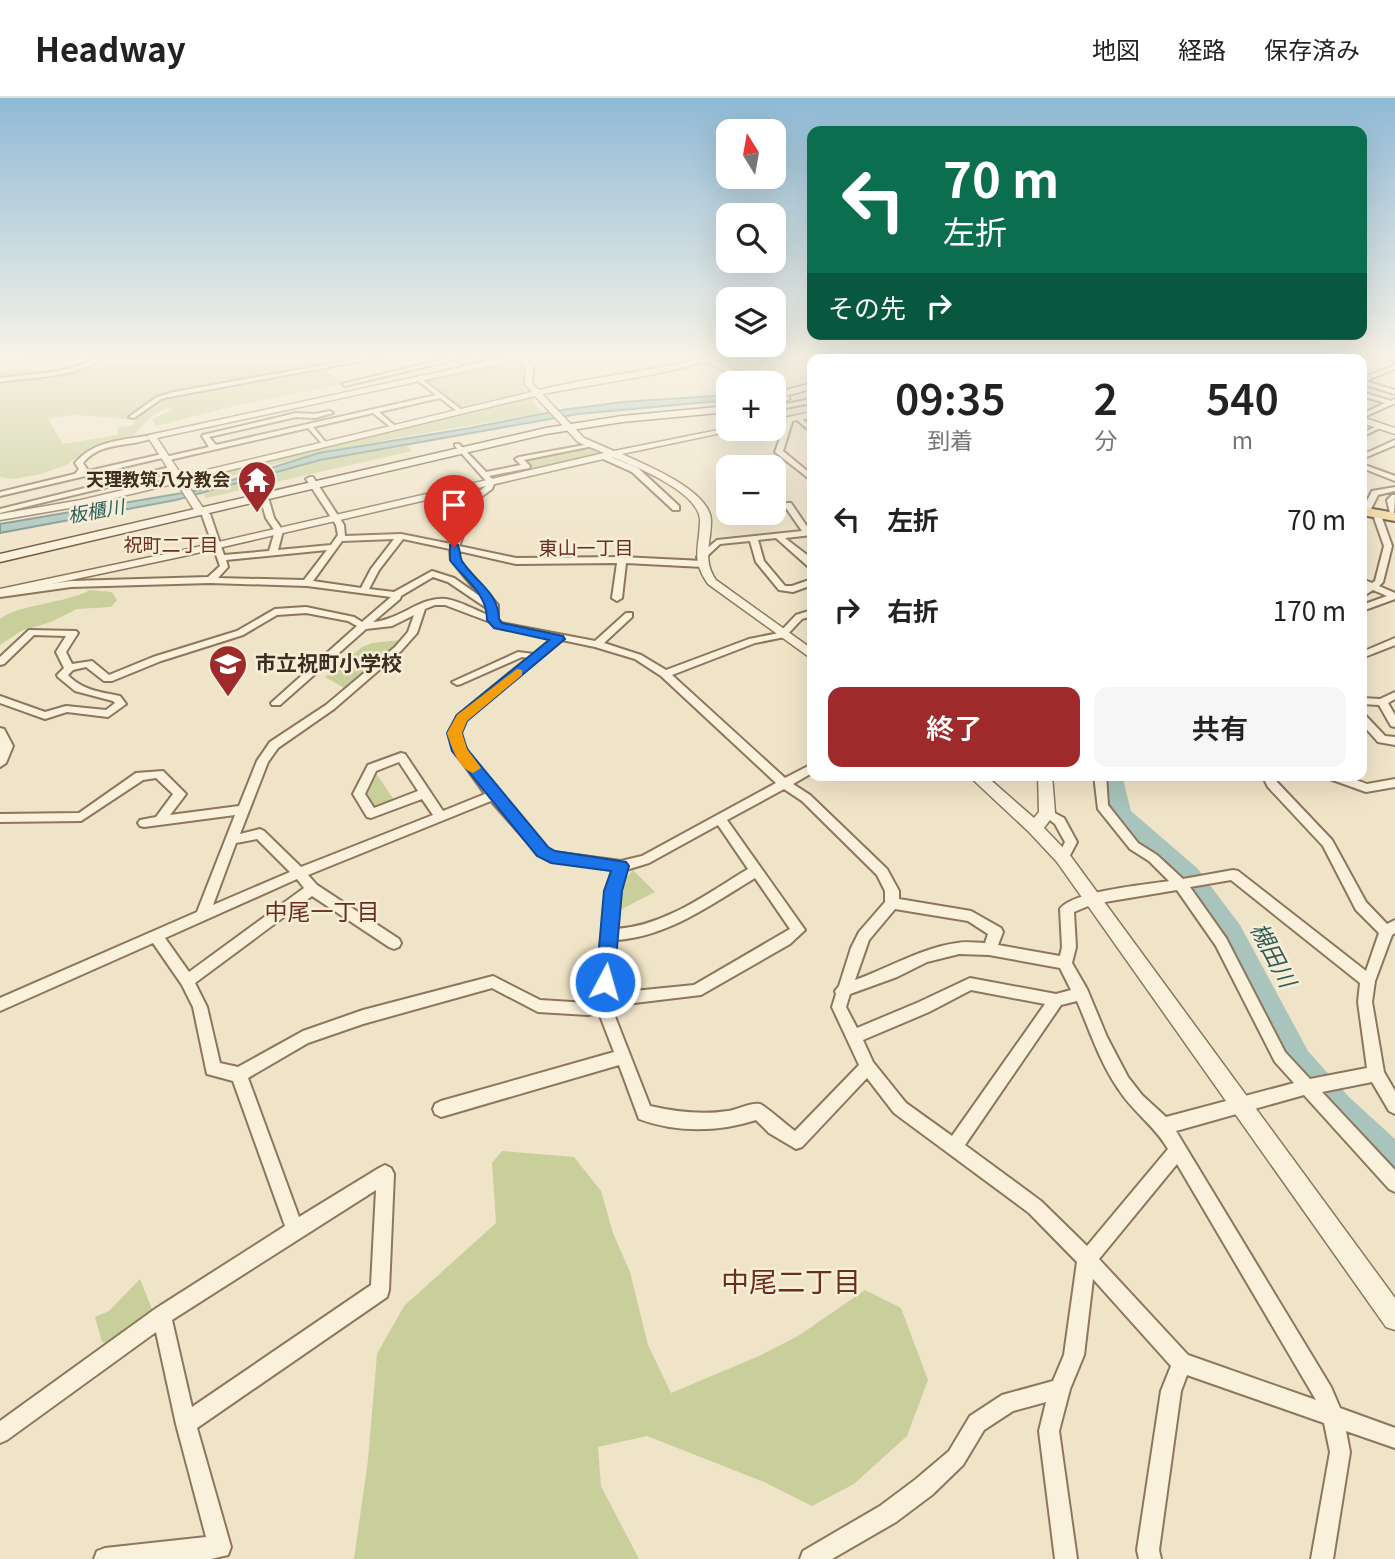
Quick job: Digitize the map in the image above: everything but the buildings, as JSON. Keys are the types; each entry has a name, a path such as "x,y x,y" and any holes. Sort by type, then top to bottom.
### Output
{"main road":[{"path":"0,550 193,502 313,482 459,448 546,423"},
{"path":"0,558 193,502 264,497 313,482"},
{"path":"1367,511 1393,514"}],"street":[{"path":"78,475 83,469 80,460 92,451 219,423"},
{"path":"214,448 205,436 261,423"},
{"path":"0,511 68,493 166,461 321,423"},
{"path":"388,423 393,427"},
{"path":"0,517 51,510 409,423"},
{"path":"565,423 590,446 635,470 676,508"},
{"path":"792,423 779,452 807,475"},
{"path":"1374,423 1395,431"},
{"path":"309,426 324,444"},
{"path":"1367,433 1381,426"},
{"path":"487,478 716,433"},
{"path":"152,438 193,502 206,514 224,567 210,580"},
{"path":"1367,455 1395,442"},
{"path":"0,593 102,573 335,518 526,466 519,459 590,446"},
{"path":"459,448 487,478 489,487 474,499 454,547 455,560 485,592 498,625 558,639 597,643 638,657 664,674 784,783 806,798 882,872 892,891 892,903 864,936 842,991 839,1007 868,1067 900,1108 1035,1207 1062,1232 1182,1363 1395,1438"},
{"path":"609,455 663,475 702,507 706,519 702,561 712,582 807,652"},
{"path":"0,494 61,478 166,461"},
{"path":"1367,468 1395,480"},
{"path":"61,478 68,493"},
{"path":"487,478 507,481"},
{"path":"307,583 337,543 342,530 313,482"},
{"path":"1367,592 1375,588 1379,582 1388,546 1367,511 1375,493 1395,489"},
{"path":"264,497 270,518 278,531 272,553"},
{"path":"1393,514 1391,500 1395,497"},
{"path":"788,505 807,530"},
{"path":"702,561 717,542 807,534"},
{"path":"223,558 401,536 516,561 702,561"},
{"path":"363,592 375,569 401,536"},
{"path":"780,538 807,559"},
{"path":"754,540 760,562 782,588 793,589 807,584"},
{"path":"617,598 622,560"},
{"path":"0,593 93,583 210,580 307,583 395,595 423,577 439,575 465,589 493,615"},
{"path":"1367,584 1392,595"},
{"path":"276,703 397,597 395,595"},
{"path":"1367,606 1392,595"},
{"path":"0,699 45,716 66,709 108,714 121,704 116,698 100,696 65,680 62,675 69,668 88,663 108,679 157,659 240,633 275,612 295,609 351,619 363,626 389,624 403,619 422,606 446,602 493,615"},
{"path":"202,916 263,761 274,745 330,707 389,658 412,633 422,606"},
{"path":"597,643 629,615"},
{"path":"664,674 752,641 782,635 799,617 807,615"},
{"path":"3,658 32,632 73,634 61,652 69,668"},
{"path":"558,639 461,718 454,733 460,751 542,852 551,856 621,866 645,860 807,771"},
{"path":"1367,653 1395,640"},
{"path":"457,682 521,654 536,657"},
{"path":"1367,701 1382,702 1395,695"},
{"path":"1382,702 1395,724"},
{"path":"1367,723 1382,739 1395,741"},
{"path":"0,732 7,746 0,763"},
{"path":"425,793 371,814 359,794 372,768 401,757 425,793 440,816"},
{"path":"0,818 48,820 81,817 140,776 159,774 180,794 160,820"},
{"path":"984,781 1041,821 1063,858 1395,1318"},
{"path":"1041,821 1044,781"},
{"path":"1100,781 1102,806 1134,846 1190,882 1280,1058 1395,1183"},
{"path":"1271,781 1328,843 1360,906 1390,929 1368,981 1364,1002 1376,1074 1390,1090 1395,1106"},
{"path":"1347,781 1366,788 1395,783"},
{"path":"0,1005 299,873 494,795"},
{"path":"144,823 243,810"},
{"path":"156,936 187,981 200,1007 213,1069 239,1074 303,1038 363,1017 494,982 538,1006 588,1009 634,997 696,991 740,968 798,930 720,819"},
{"path":"231,840 260,834 312,889 394,943"},
{"path":"621,866 613,891 603,1005 645,1113 670,1119 709,1122 738,1119 758,1111 796,1141 868,1067"},
{"path":"610,935 625,936 679,915 755,871"},
{"path":"1322,1559 1340,1452 1333,1416 1324,1394 1164,1126 1142,1106 1123,1083 1082,993 1065,963 1069,947 1067,909 1093,899 1233,875 1368,981"},
{"path":"187,981 312,889"},
{"path":"892,903 971,916 996,932 989,949"},
{"path":"842,991 892,973 924,957 959,948 989,949 1065,963"},
{"path":"852,1037 924,1007 970,984 1056,1000 1082,993"},
{"path":"954,1147 1056,1000"},
{"path":"441,1109 621,1057"},
{"path":"239,1074 295,1230"},
{"path":"1164,1126 1306,1087 1376,1074"},
{"path":"1066,1559 1049,1431 1060,1389 1074,1355 1086,1261 1178,1150"},
{"path":"0,1433 162,1316 385,1174 380,1290 186,1424"},
{"path":"105,1559 220,1547 186,1424 162,1316"},
{"path":"1150,1559 1148,1550 1171,1391 1182,1363"},
{"path":"811,1559 888,1514 924,1487 957,1458 977,1423 1009,1402 1060,1389"}],"green space":[{"path":"0,423 51,423 63,444 117,435 118,427 145,423 132,438 92,447 66,465 41,474 13,479 0,477"},
{"path":"425,423 483,423 291,460 209,483 200,489 191,480"},
{"path":"408,446 412,451 206,498 203,494 320,460"},
{"path":"588,447 601,455 499,478 496,474 528,466 521,459"},
{"path":"90,590 112,592 117,600 111,607 77,609 51,622 21,631 0,645 0,619 8,614"},
{"path":"400,640 346,689 325,677 362,647 372,643"},
{"path":"375,772 395,801 377,808 363,792"},
{"path":"633,870 655,892 618,911 621,884"},
{"path":"502,1151 574,1157 601,1191 613,1233 630,1272 648,1345 671,1393 759,1356 798,1336 865,1290 901,1308 928,1380 907,1436 854,1484 812,1506 764,1482 647,1436 598,1447 601,1486 639,1559 354,1559 368,1460 377,1354 404,1306 496,1223 492,1163"},
{"path":"140,1279 154,1314 115,1345 102,1342 95,1317 109,1311"}],"water":[{"name":"板櫃川","path":"495,423 527,423 320,460 176,500 0,533 0,524 200,490 319,453"}],"waterway":[{"name":"槻田川","path":"1113,781 1122,815 1189,874 1232,932 1299,1060 1339,1106 1395,1159"}],"slow traffic":[{"path":"473,768 457,746 454,733 461,718 517,673"}],"place":[{"name":"天理教筑八分教会","path":"257,514"},
{"name":"市立祝町小学校","path":"228,698"}],"district":[{"name":"祝町二丁目","path":"171,545"},
{"name":"東山一丁目","path":"586,548"},
{"name":"中尾一丁目","path":"322,912"},
{"name":"中尾二丁目","path":"791,1282"}],"route":[{"path":"454,547 455,560 485,592 493,605 493,620 498,625 558,639 461,718 454,733 460,751 542,852 551,856 621,866 613,891 605,982"}]}
